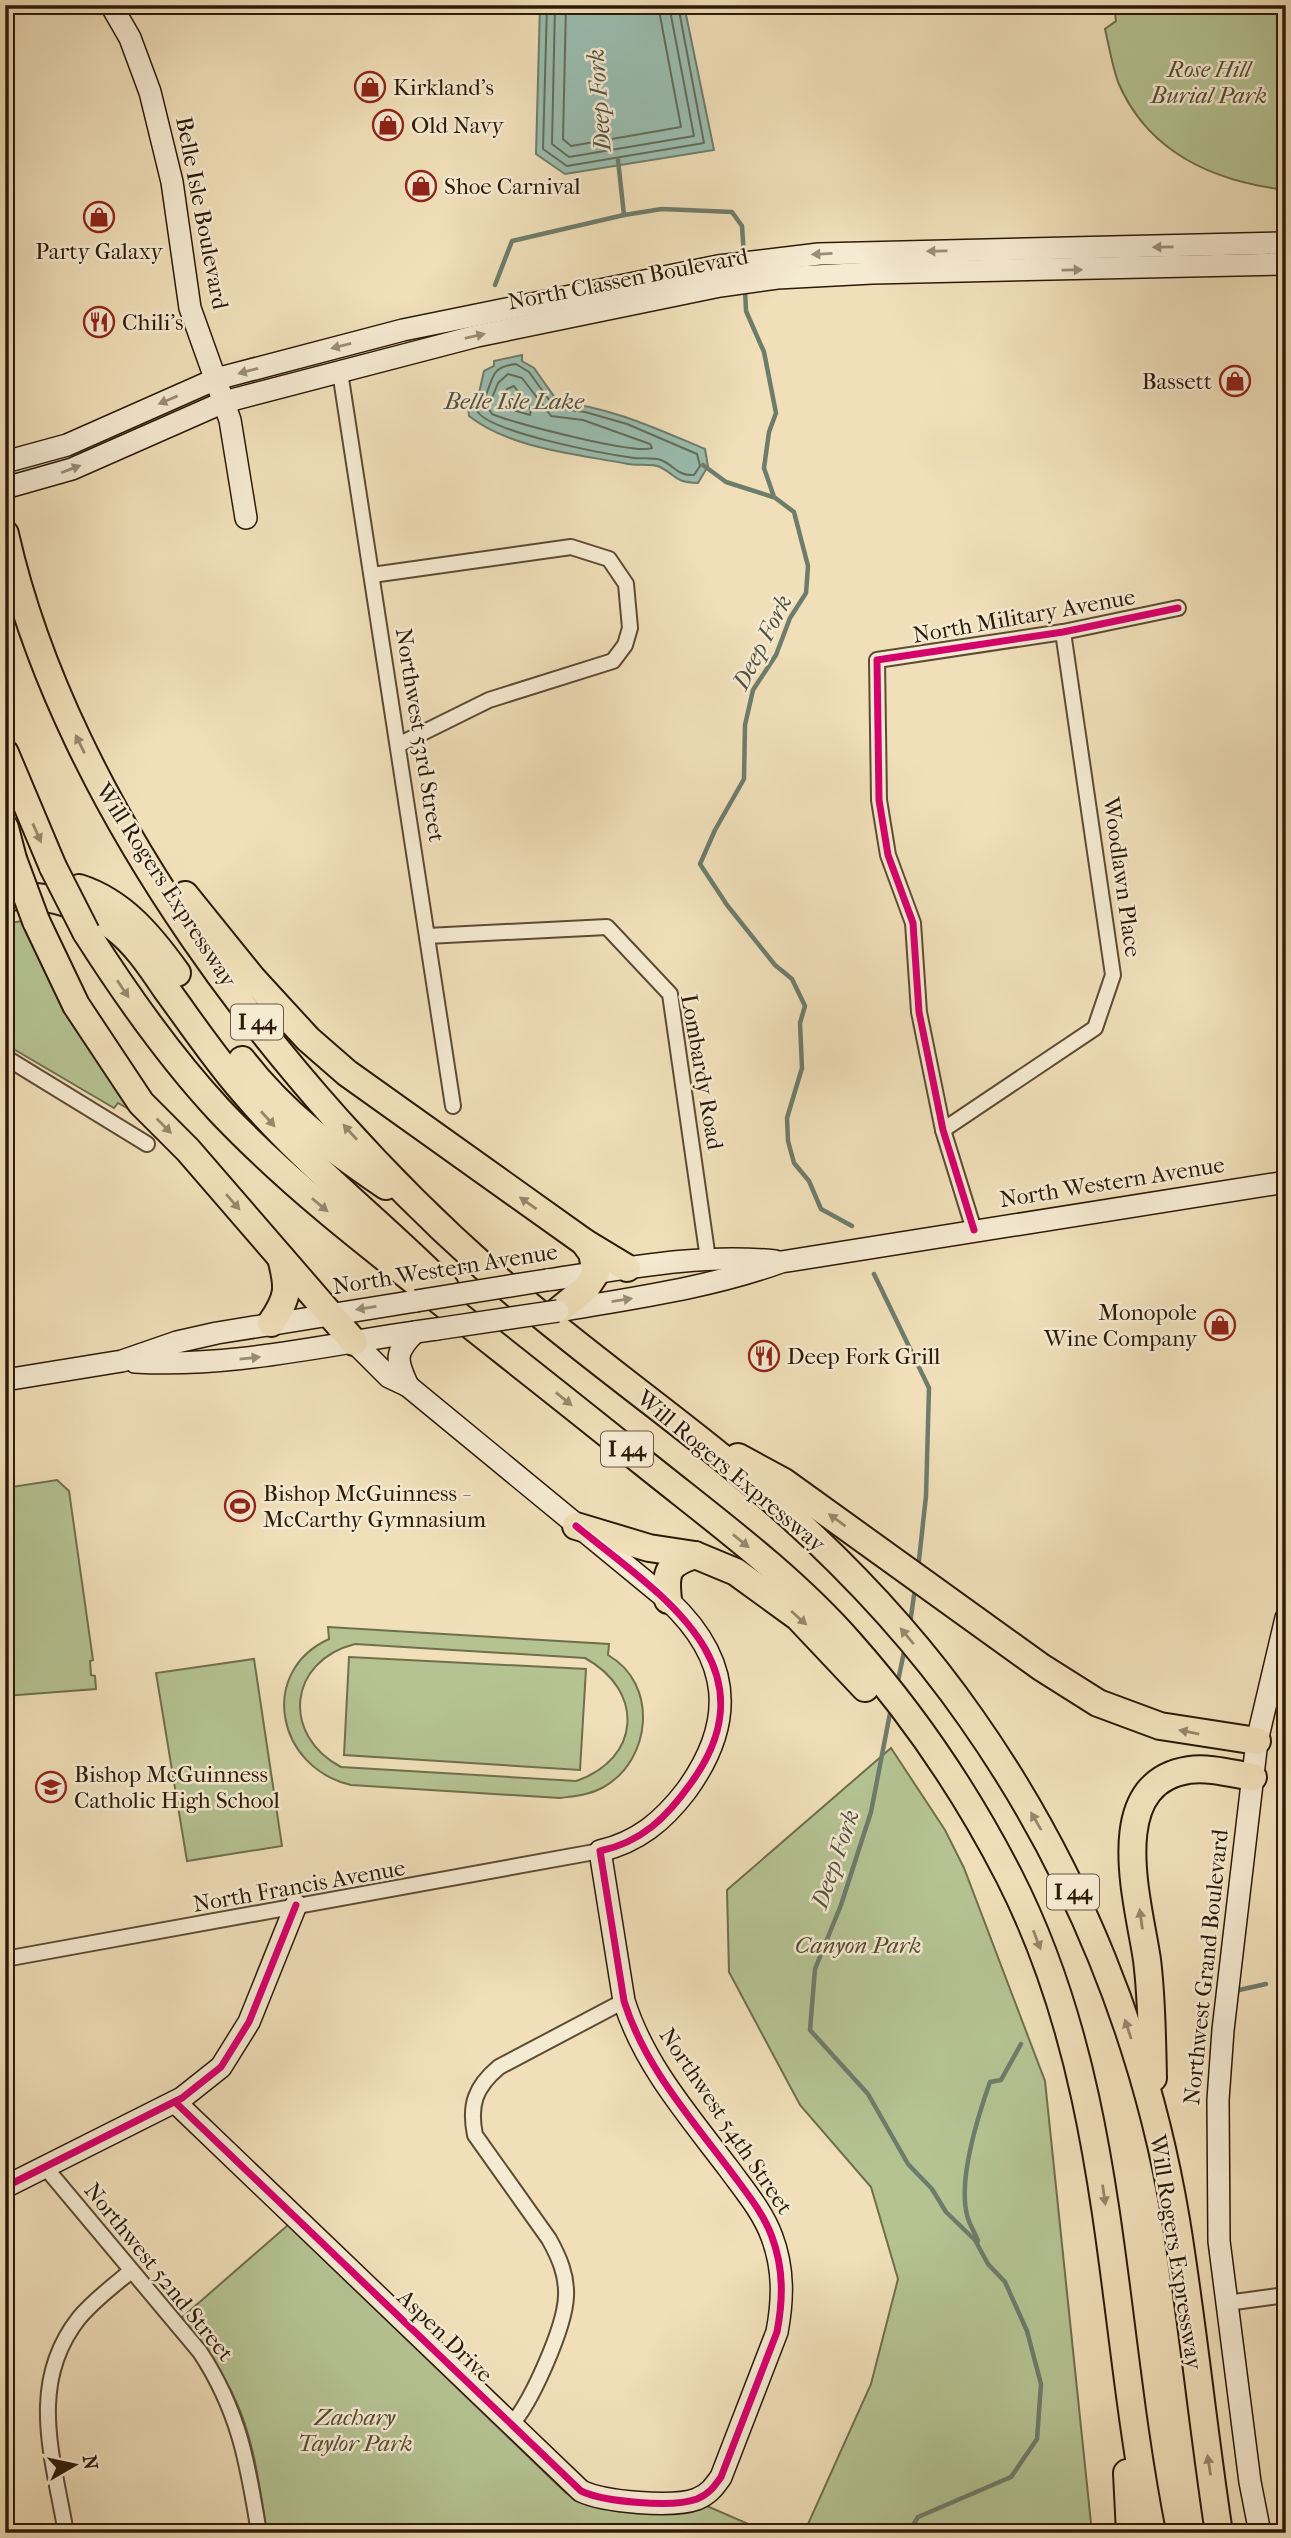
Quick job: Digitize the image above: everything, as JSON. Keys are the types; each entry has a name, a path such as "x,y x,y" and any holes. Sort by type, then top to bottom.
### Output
{"highway":[{"name":"Will Rogers Expressway","path":"6,537 19,589 48,673 112,804 203,950 275,1046 357,1140 430,1217 493,1275 781,1508 864,1587 950,1687 1019,1792 1073,1892 1115,1990 1154,2118 1175,2217 1219,2533"},
{"name":"Will Rogers Expressway","path":"5,753 52,867 86,932 167,1050 217,1108 276,1167 349,1230 781,1574 970,1806 1010,1878 1056,1989 1081,2068 1094,2128 1136,2444 1153,2533"},
{"path":"112,804 252,978 309,1039 388,1104 584,1242 627,1268"},
{"path":"5,828 9,870 76,1005 127,1085 354,1342"},
{"path":"9,870 82,889 114,904 132,918 154,941 258,1080 295,1119 320,1142 430,1217"},
{"path":"5,897 39,896 61,900 94,913 130,940 242,1090 279,1131 325,1179 409,1251 535,1376"},
{"path":"570,1306 596,1273 592,1254 584,1242"},
{"path":"271,1323 286,1299 287,1286 281,1258"},
{"path":"673,1421 784,1482 967,1615 1070,1687 1098,1703 1160,1726 1257,1741"},
{"path":"576,1526 649,1548 695,1555 736,1572 758,1585 843,1649"},
{"path":"668,1600 666,1580 670,1569 677,1561 695,1555"},
{"path":"1154,2118 1151,1987 1131,1844 1135,1819 1145,1798 1159,1783 1178,1773 1204,1769 1253,1777"},
{"path":"1120,2317 1130,2533"}],"main road":[{"name":"Belle Isle Boulevard","path":"111,5 130,38 150,92 172,181 190,308 224,402 246,518"},
{"name":"North Classen Boulevard","path":"1232,256 1286,243"},
{"name":"North Classen Boulevard","path":"5,462 67,445 216,379 403,330 776,267 1232,256 1286,264"},
{"name":"North Classen Boulevard","path":"5,488 72,469 224,402 719,276"},
{"path":"403,330 409,353"},
{"name":"North Western Avenue","path":"122,1362 182,1365 266,1356 744,1275 781,1262 1286,1182"},
{"name":"North Western Avenue","path":"5,1380 122,1362 177,1342 271,1323 409,1304 547,1280 708,1259 741,1258 781,1262"},
{"path":"399,1381 382,1349 389,1325 409,1304"},
{"path":"399,1381 399,1351 415,1332"},
{"path":"354,1342 668,1600 692,1624 713,1666 721,1707 718,1734 707,1760 664,1817 629,1843 600,1851"},
{"name":"Northwest Grand Boulevard","path":"1260,2533 1250,2482 1219,2241 1218,2100 1223,2030 1257,1741 1286,1618"},
{"name":"Northwest 54th Street","path":"600,1851 624,2001 632,2025 660,2077 761,2213 780,2262 782,2308 777,2332 720,2477"},
{"path":"5,2187 175,2102 205,2082 237,2046 296,1905"},
{"name":"Aspen Drive","path":"175,2102 510,2426 581,2491 598,2499 695,2500 710,2492 720,2477"}],"street":[{"name":"Northwest 53rd Street","path":"340,372 453,1105"},
{"path":"372,575 571,547 609,559 626,584 630,628 625,645 613,661 489,700 398,745"},
{"name":"North Military Avenue","path":"943,1130 919,1013 913,923 888,855 879,800 877,660 1063,632 1178,608"},
{"name":"Woodlawn Place","path":"943,1130 1095,1028 1113,975 1063,632"},
{"name":"Lombardy Road","path":"427,936 607,927 670,994 708,1259"},
{"path":"5,1057 147,1144"},
{"path":"943,1130 974,1230"},
{"name":"North Francis Avenue","path":"5,1959 600,1851"},
{"path":"510,2426 525,2411 563,2318 565,2277 559,2257 549,2239 474,2135 474,2097 484,2079 499,2067 624,2001"},
{"name":"Northwest 52nd Street","path":"45,2167 200,2352 227,2397 247,2458 259,2533"},
{"path":"66,2533 47,2416 49,2376 67,2336 80,2317 131,2271"},
{"path":"1227,2303 1286,2295"}],"green space":[{"name":"Rose Hill Burial Park","path":"1114,5 1286,5 1286,190 1259,186 1209,171 1165,145 1147,128 1131,107 1114,69 1105,29 1116,21"},
{"path":"27,920 150,1121 118,1103 114,1108 5,1044 5,924"},
{"path":"57,1480 69,1491 93,1660 90,1661 91,1675 95,1676 96,1689 5,1696 5,1488"},
{"path":"328,1627 609,1644 608,1655 624,1668 636,1684 642,1703 643,1722 639,1742 631,1760 619,1776 602,1788 576,1796 560,1798 351,1785 326,1775 306,1760 293,1740 285,1718 285,1695 292,1673 306,1654 329,1639","holes":["355,1644 585,1658 605,1672 618,1688 626,1706 627,1724 623,1741 613,1757 598,1771 576,1781 341,1767 322,1753 308,1737 301,1719 300,1700 305,1682 316,1666 333,1653"]},
{"path":"349,1657 586,1669 580,1770 344,1755"},
{"path":"254,1659 282,1846 187,1861 156,1673"},
{"name":"Canyon Park","path":"891,1748 945,1830 964,1868 1045,2081 1092,2533 804,2533 871,2384 898,2279 871,2187 800,2105 729,1972 727,1890"},
{"name":"Zachary Taylor Park","path":"288,2225 566,2493 588,2505 707,2506 769,2533 267,2533 256,2470 243,2418 219,2371 179,2320"}],"water":[{"path":"540,5 684,5 714,150 565,174 536,154"},
{"name":"Belle Isle Lake","path":"522,355 522,361 534,368 558,402 615,414 705,449 708,466 698,483 680,480 656,466 628,464 524,443 504,436 469,416 468,406 479,393 484,371 494,366 494,361"}],"waterway":[{"name":"Deep Fork","path":"618,160 624,215 662,209 732,212 742,226 744,256"},
{"path":"495,285 512,241 624,215"},
{"name":"Deep Fork","path":"745,289 746,311 764,352 776,413 769,432 764,468 774,497 794,512 808,566 806,593 790,618 776,655 753,690 745,725 744,779 715,830 700,864 727,905 775,965 792,979 805,1006 800,1023 802,1068 787,1118 788,1141 794,1163 809,1181 821,1209 852,1226"},
{"path":"703,465 726,482 773,497"},
{"name":"Deep Fork","path":"874,1274 929,1388 926,1496 918,1569"},
{"name":"Deep Fork","path":"910,1624 915,1588"},
{"name":"Deep Fork","path":"897,1686 905,1647"},
{"name":"Deep Fork","path":"891,1708 871,1812 841,1905 815,1969 810,2030 868,2094 908,2164 932,2189 946,2212 975,2240 988,2264 1005,2282 1027,2331 1041,2384 1037,2439 1011,2477 918,2517 908,2533"},
{"path":"1239,1990 1266,1984"},
{"path":"978,2241 968,2218 965,2200 967,2166 990,2082 1001,2080 1021,2044"}],"cycle path":[{"path":"974,1230 943,1130 919,1012 913,923 888,855 879,800 877,660 1063,632 1178,608"},
{"path":"175,2102 581,2491 605,2498 639,2502 686,2502 705,2495 721,2477 777,2332 781,2296 779,2261 772,2237 759,2210 683,2109 643,2047 624,2001 600,1851 641,1834 663,1817 682,1795 714,1741 721,1702 714,1667 697,1635 641,1578 576,1526"},
{"path":"5,2187 182,2098 221,2067 249,2022 296,1905"}],"place":[{"name":"Kirkland's","path":"370,87"},
{"name":"Old Navy","path":"388,125"},
{"name":"Shoe Carnival","path":"421,186"},
{"name":"Party Galaxy","path":"99,217"},
{"name":"Chili's","path":"99,322"},
{"name":"Bassett","path":"1235,381"},
{"name":"Monopole Wine Company","path":"1220,1325"},
{"name":"Deep Fork Grill","path":"764,1356"},
{"name":"Bishop McGuinness - McCarthy Gymnasium","path":"240,1506"},
{"name":"Bishop McGuinness Catholic High School","path":"51,1787"}]}
